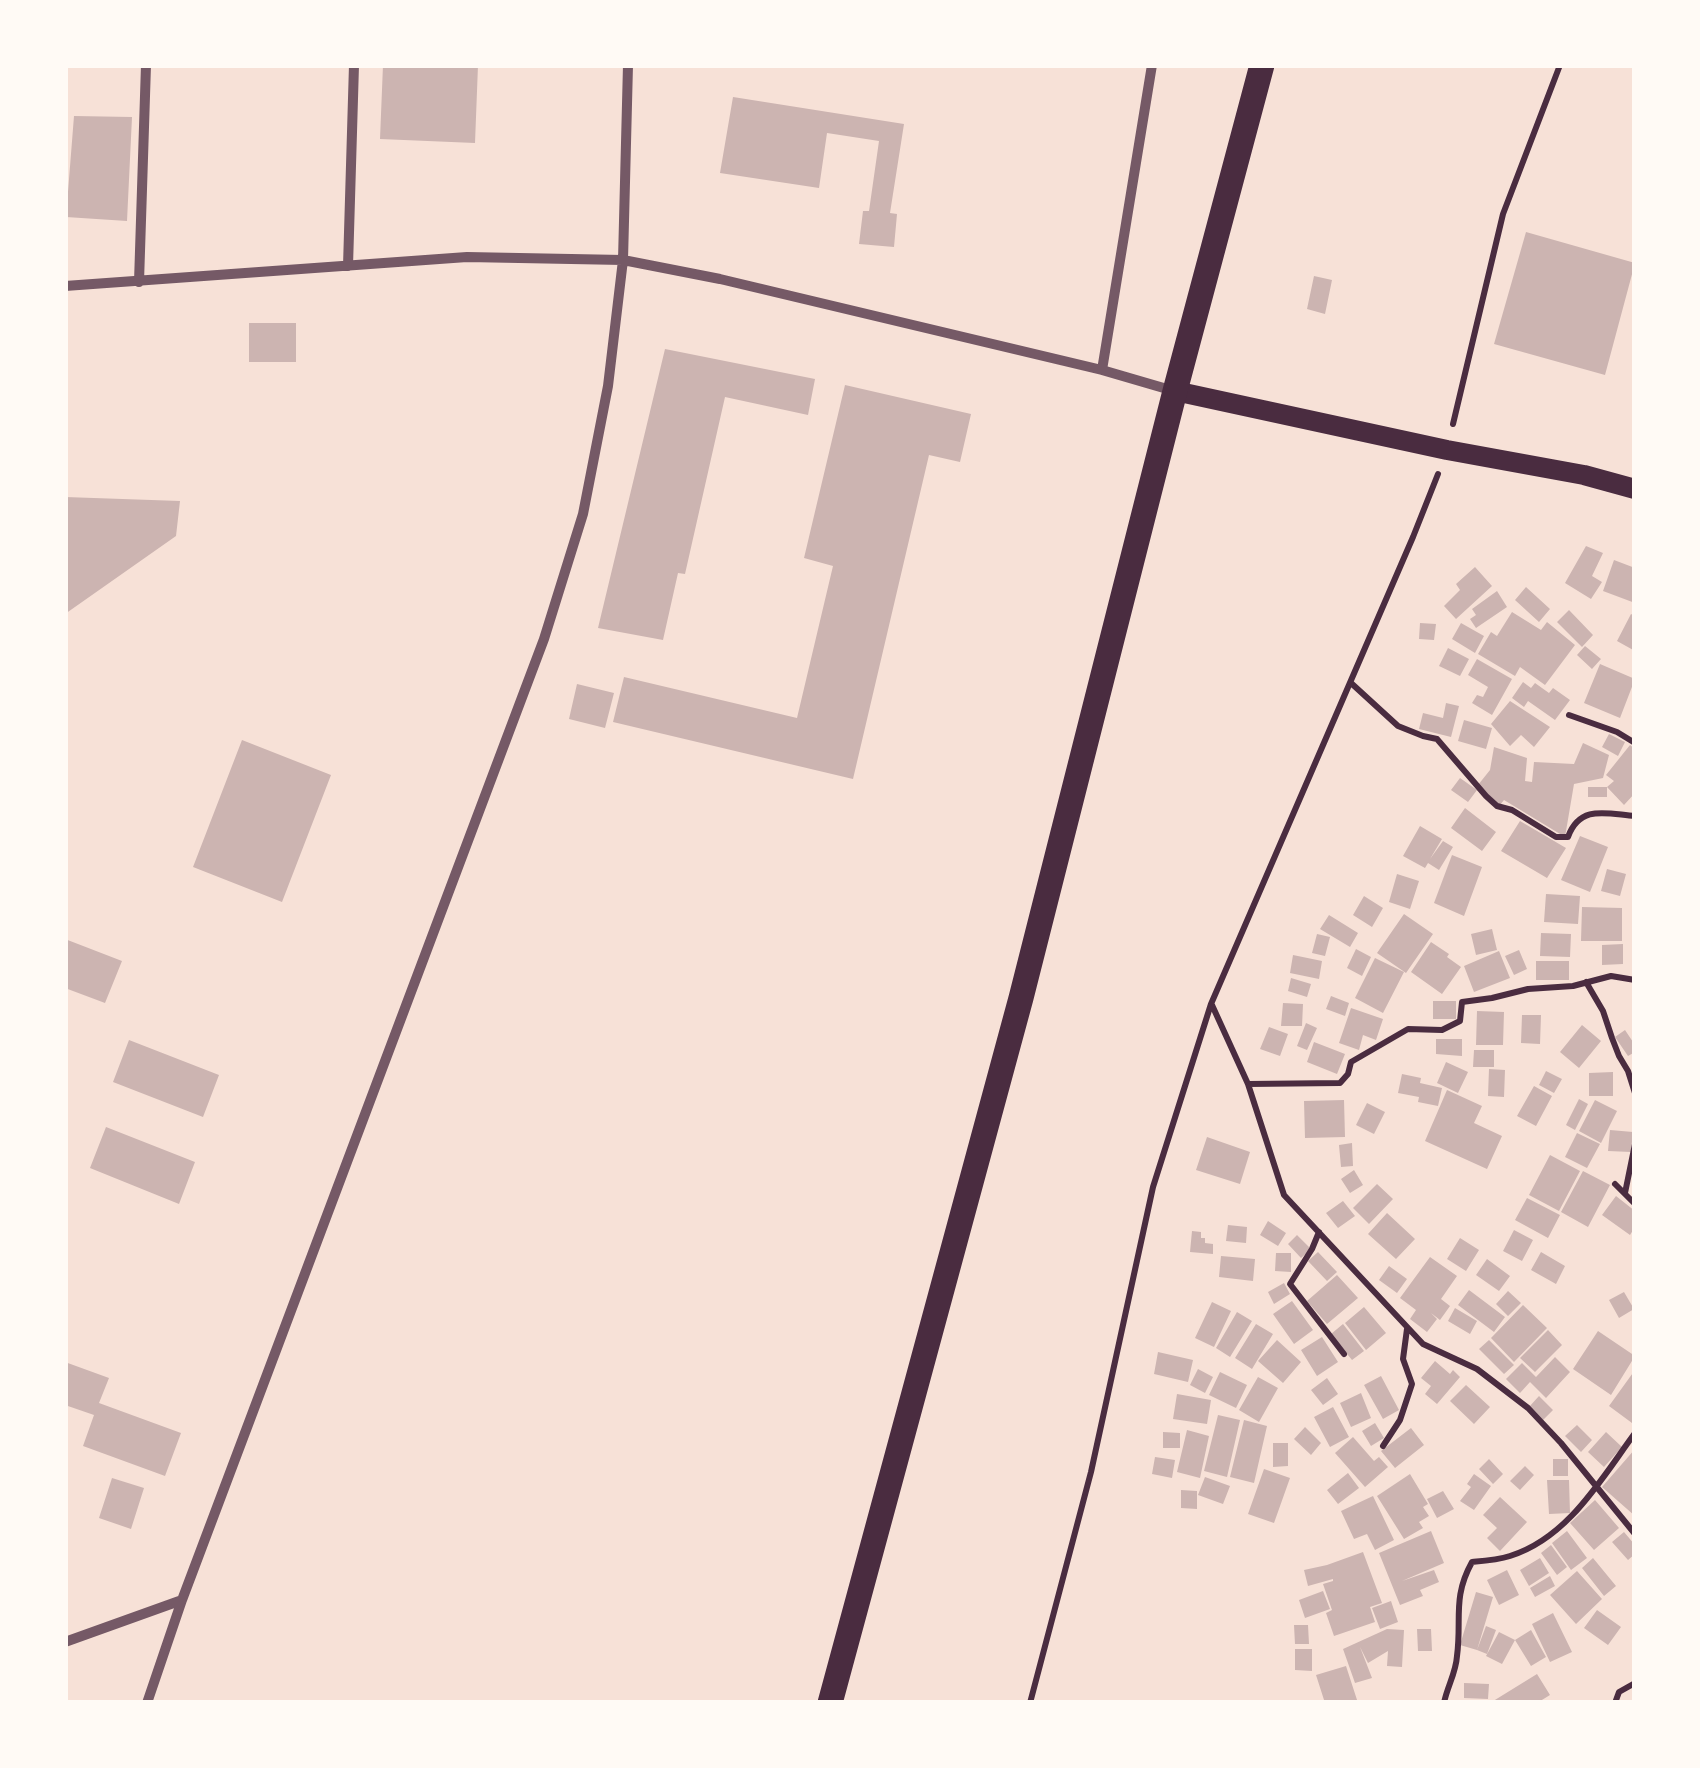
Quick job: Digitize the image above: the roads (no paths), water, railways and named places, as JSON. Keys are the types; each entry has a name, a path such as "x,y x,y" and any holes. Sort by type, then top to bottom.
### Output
{"main road":[{"path":"830,1703 1021,998 1262,65"},
{"path":"1175,391 1635,489"}],"street":[{"path":"139,282 146,65"},
{"path":"348,266 354,65"},
{"path":"148,1703 182,1600 544,640 583,514 608,386 624,260 628,65"},
{"path":"1102,370 1152,65"},
{"path":"65,286 467,257 624,260 1102,370 1175,391"},
{"path":"65,1642 182,1600"}]}
